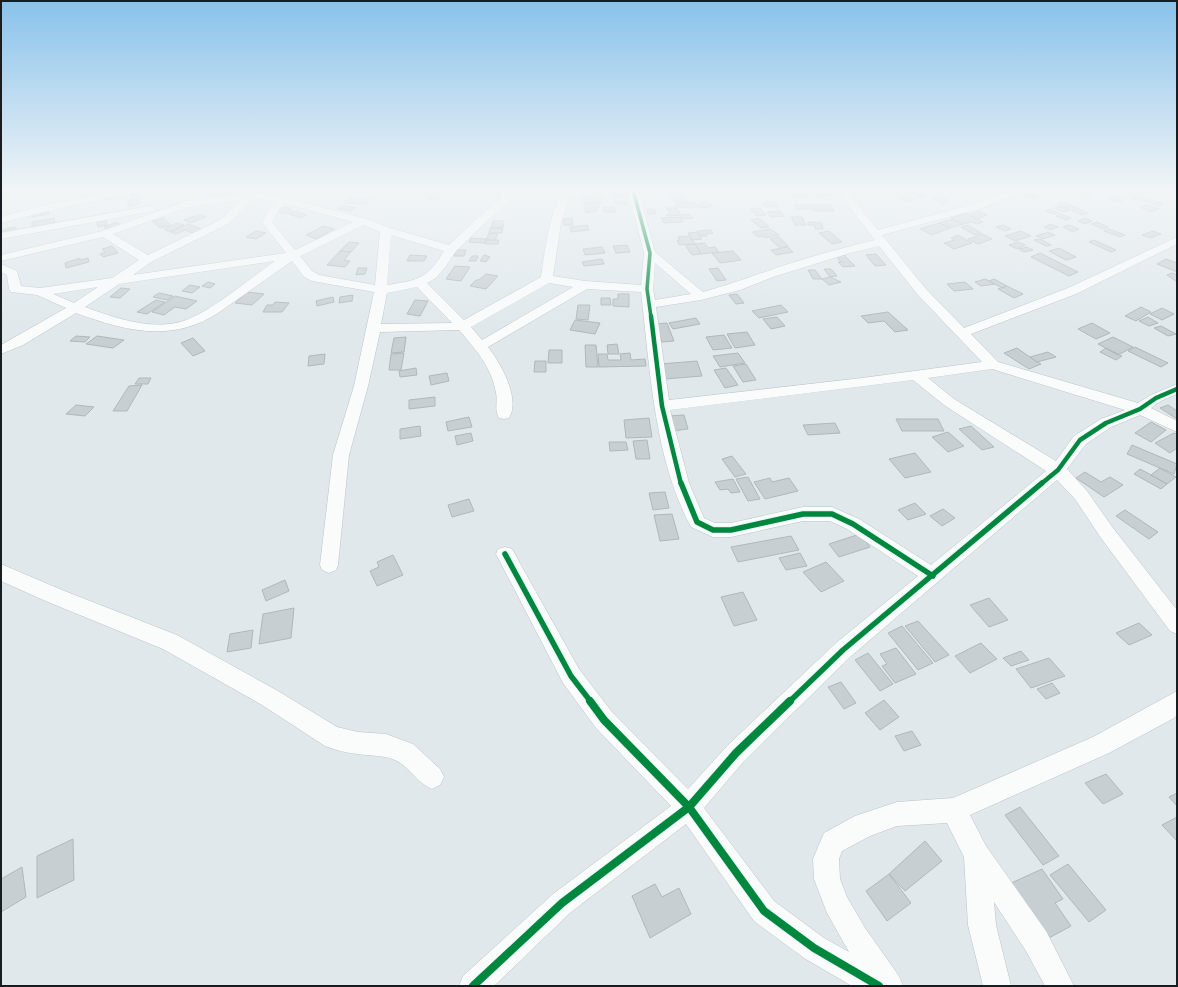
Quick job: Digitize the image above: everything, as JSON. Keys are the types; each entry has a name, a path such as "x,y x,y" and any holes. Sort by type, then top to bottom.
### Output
{"street":[{"path":"1,258 92,236"},
{"path":"110,236 147,260"},
{"path":"1,350 18,342 74,309 147,260 196,236"},
{"path":"277,236 308,274 316,278 381,290 420,283 432,275 442,264 451,249 465,236"},
{"path":"40,292 74,309 110,321 159,329 182,326 201,319 292,256 332,236"},
{"path":"329,565 341,455 361,386 374,328 381,290 385,236"},
{"path":"407,236 451,249"},
{"path":"547,279 553,236"},
{"path":"645,236 650,253 647,288 662,406 670,442 682,483 697,522 713,530 731,530 803,514 832,514 853,524 933,576"},
{"path":"650,304 701,296 736,287 769,274 847,250 884,236"},
{"path":"878,238 922,292 993,365"},
{"path":"962,333 1072,291 1177,240"},
{"path":"650,253 701,296"},
{"path":"1,290 15,289 40,292 292,256"},
{"path":"1,267 13,273 15,289"},
{"path":"374,328 428,328 463,326 547,279 585,284 647,288"},
{"path":"420,283 463,326 491,360 499,377 504,394 504,414"},
{"path":"479,346 585,284"},
{"path":"662,406 862,383 993,365 1140,409 1177,427"},
{"path":"915,375 950,402 1058,470 1081,495 1107,533 1177,625"},
{"path":"473,986 562,903 689,807 736,753 838,655 1058,470 1080,440 1106,423 1140,409 1156,398 1177,390"},
{"path":"505,554 571,676 604,720 689,807 764,911 814,948 879,986"},
{"path":"1,572 55,596 170,642 270,698 334,738 358,743 386,745 405,752 432,777"},
{"path":"889,986 855,938 836,904 827,878 826,859 833,842 864,825 897,814 954,810 1101,745 1166,710 1177,702"},
{"path":"954,810 978,855 1036,941 1060,986"},
{"path":"978,855 982,925 997,986"}],"building":[{"path":"248,236 261,236 256,239 246,237"},
{"path":"309,236 321,236 316,239"},
{"path":"488,236 497,236 495,240 486,240"},
{"path":"690,236 700,236 702,239 692,240"},
{"path":"690,236 695,244 679,245 677,240 680,240 678,237"},
{"path":"763,236 774,236 766,238"},
{"path":"823,236 835,236 842,242 832,244"},
{"path":"960,236 972,243 954,249 944,243 955,240 951,238"},
{"path":"977,236 987,236 992,239 978,244 968,239"},
{"path":"1005,236 1031,236 1015,241"},
{"path":"1036,236 1052,236 1043,239"},
{"path":"1145,236 1155,236 1150,238"},
{"path":"779,237 788,246 780,248 770,239"},
{"path":"471,238 486,239 484,243 469,242"},
{"path":"1040,239 1051,245 1046,246 1034,240"},
{"path":"486,240 499,240 498,244 485,244"},
{"path":"1094,240 1116,250 1111,252 1089,242"},
{"path":"349,242 359,243 351,252 340,251"},
{"path":"1018,242 1025,245 1017,249 1009,245"},
{"path":"705,243 708,248 715,247 719,252 701,254 695,244"},
{"path":"695,244 701,254 692,255 685,245"},
{"path":"627,245 630,252 616,253 613,246"},
{"path":"112,246 118,253 103,257 100,254 105,252 102,249"},
{"path":"602,247 605,253 585,255 583,249"},
{"path":"788,247 793,252 776,255 771,250"},
{"path":"1027,247 1033,250 1024,252 1019,249"},
{"path":"1059,248 1076,257 1066,260 1049,251"},
{"path":"456,250 466,250 464,256 454,256"},
{"path":"340,251 351,252 344,260 350,261 345,267 327,265"},
{"path":"733,251 741,260 720,263 712,253"},
{"path":"1040,253 1078,272 1069,276 1031,257"},
{"path":"876,254 886,265 875,266 866,255"},
{"path":"410,255 427,256 424,261 407,261"},
{"path":"484,255 490,257 486,262 480,261"},
{"path":"844,255 855,266 843,267 838,262 841,262 836,256"},
{"path":"472,256 478,256 476,261 469,261"},
{"path":"80,258 80,260 88,258 89,262 66,268 65,263"},
{"path":"602,259 604,264 584,266 582,262"},
{"path":"1166,259 1177,263 1177,272 1157,264"},
{"path":"455,266 470,267 461,281 446,279"},
{"path":"358,268 367,268 365,274 356,275"},
{"path":"718,268 726,280 717,281 709,269"},
{"path":"824,269 831,269 837,276 830,277"},
{"path":"808,270 815,270 822,279 813,279"},
{"path":"1172,273 1177,275 1177,282 1167,275"},
{"path":"486,274 498,276 486,289 470,286 476,280 479,280"},
{"path":"830,277 841,282 829,285 822,279"},
{"path":"985,279 995,284 981,286 975,282"},
{"path":"994,279 1007,286 1002,288 989,281"},
{"path":"208,282 215,284 210,288 202,286"},
{"path":"965,282 973,289 954,291 947,284"},
{"path":"190,285 200,287 192,293 182,291"},
{"path":"1007,286 1023,294 1014,298 998,289"},
{"path":"121,288 130,289 120,298 110,297"},
{"path":"247,292 264,294 252,305 235,303"},
{"path":"159,293 173,296 167,300 153,297"},
{"path":"618,294 629,294 629,307 613,306 613,299 618,299"},
{"path":"737,294 744,303 736,304 729,295"},
{"path":"353,295 352,301 339,303 340,297"},
{"path":"175,296 197,301 186,309 175,307 164,315 152,312"},
{"path":"333,297 334,302 317,306 316,301"},
{"path":"601,298 610,298 611,305 601,305"},
{"path":"156,300 165,302 147,314 137,312"},
{"path":"415,300 428,301 420,316 407,314"},
{"path":"275,302 289,303 282,312 263,312 267,305 273,305"},
{"path":"578,305 590,305 588,320 576,319"},
{"path":"781,305 788,312 759,318 752,311"},
{"path":"1141,307 1151,312 1136,321 1125,316"},
{"path":"1162,308 1174,314 1162,320 1150,314"},
{"path":"888,312 908,330 895,332 884,321 868,323 861,316"},
{"path":"777,317 785,326 771,329 763,319"},
{"path":"1148,317 1158,323 1149,326 1139,321"},
{"path":"696,318 700,324 673,329 669,323"},
{"path":"575,320 600,323 595,334 570,330"},
{"path":"667,323 674,341 662,342 656,324"},
{"path":"1092,323 1110,333 1096,339 1078,329"},
{"path":"1161,326 1176,334 1168,336 1154,328"},
{"path":"747,332 755,345 735,348 727,334"},
{"path":"724,335 732,348 713,350 706,337"},
{"path":"76,336 90,337 85,342 70,341"},
{"path":"97,336 124,340 113,348 86,344"},
{"path":"406,337 404,352 391,353 394,338"},
{"path":"1113,337 1133,347 1118,355 1098,344"},
{"path":"193,338 205,351 193,356 181,343"},
{"path":"617,344 619,354 608,354 607,345"},
{"path":"585,345 596,345 598,367 586,367"},
{"path":"1135,347 1168,363 1161,367 1128,351"},
{"path":"1017,348 1041,364 1029,369 1004,353"},
{"path":"1106,348 1122,356 1116,360 1100,352"},
{"path":"549,350 562,350 562,363 548,363"},
{"path":"1048,352 1056,357 1037,362 1030,357"},
{"path":"404,353 401,370 389,370 391,354"},
{"path":"630,353 631,360 645,359 646,366 599,367 598,354 607,354 608,360 621,360 620,354"},
{"path":"738,353 745,363 720,367 713,356"},
{"path":"325,354 324,364 308,366 309,356"},
{"path":"535,361 546,361 546,372 534,372"},
{"path":"697,361 702,376 665,379 661,364"},
{"path":"746,364 756,380 743,382 733,366"},
{"path":"416,368 417,375 400,377 399,371"},
{"path":"726,368 738,385 725,388 714,370"},
{"path":"447,373 449,381 431,385 429,376"},
{"path":"139,378 151,378 148,384 135,384"},
{"path":"142,385 127,411 113,411 129,386"},
{"path":"435,397 435,406 409,409 409,400"},
{"path":"76,405 94,407 85,416 66,414"},
{"path":"1168,405 1177,411 1177,419 1160,408"},
{"path":"684,415 688,429 672,431 668,416"},
{"path":"469,417 472,427 448,431 446,422"},
{"path":"649,418 652,437 626,438 624,420"},
{"path":"896,419 938,419 944,431 902,431"},
{"path":"1151,422 1166,430 1151,442 1135,433"},
{"path":"835,423 840,433 808,435 803,425"},
{"path":"420,426 421,436 400,439 400,429"},
{"path":"971,426 994,447 982,450 959,429"},
{"path":"948,432 964,446 948,452 932,437"},
{"path":"471,433 473,441 457,445 455,436"},
{"path":"1174,433 1177,434 1177,448 1170,453 1155,443"},
{"path":"647,440 650,459 636,459 633,441"},
{"path":"609,442 626,442 628,450 610,451"},
{"path":"1132,445 1177,464 1174,474 1127,454"},
{"path":"915,453 931,472 905,478 889,459"},
{"path":"732,456 746,474 735,477 722,459"},
{"path":"1160,468 1176,477 1167,484 1151,475"},
{"path":"1140,469 1167,484 1161,489 1134,474"},
{"path":"1085,472 1101,482 1110,477 1123,485 1104,497 1076,478"},
{"path":"748,477 760,499 748,501 736,479"},
{"path":"770,478 772,482 789,478 798,491 765,499 754,482"},
{"path":"733,479 740,492 731,493 728,489 720,490 715,482"},
{"path":"665,492 669,508 653,510 649,493"},
{"path":"469,499 474,511 452,517 448,505"},
{"path":"915,503 926,514 908,520 898,510"},
{"path":"943,509 955,518 942,526 930,516"},
{"path":"1125,510 1158,532 1149,539 1116,516"},
{"path":"672,514 679,539 660,541 654,515"},
{"path":"860,534 870,547 839,557 829,544"},
{"path":"791,536 799,550 738,562 731,547"},
{"path":"800,553 807,566 786,570 779,558"},
{"path":"393,555 403,575 377,586 370,571 379,567 377,562"},
{"path":"826,562 844,581 821,592 803,572"},
{"path":"285,580 289,591 266,601 262,590"},
{"path":"743,592 757,620 734,626 721,597"},
{"path":"989,598 1008,620 989,627 970,605"},
{"path":"294,608 291,638 259,644 263,614"},
{"path":"918,621 949,655 935,662 905,626"},
{"path":"1139,623 1152,635 1129,645 1116,633"},
{"path":"902,626 933,663 918,670 888,633"},
{"path":"253,630 251,648 227,652 230,634"},
{"path":"981,643 997,659 970,673 955,656"},
{"path":"896,648 916,674 895,683 882,666 887,664 880,654"},
{"path":"1021,651 1029,660 1011,666 1003,658"},
{"path":"868,653 893,684 880,691 855,660"},
{"path":"1049,658 1065,676 1031,688 1016,669"},
{"path":"841,682 856,703 844,709 828,687"},
{"path":"1052,683 1060,693 1046,699 1037,689"},
{"path":"884,700 899,717 880,730 865,713"},
{"path":"912,731 921,745 904,751 895,736"},
{"path":"1106,774 1123,794 1103,804 1085,783"},
{"path":"1177,793 1177,806 1169,797"},
{"path":"1020,807 1059,856 1043,865 1005,815"},
{"path":"1177,817 1177,841 1162,825"},
{"path":"73,839 74,880 37,898 37,856"},
{"path":"925,841 942,861 905,891 889,874"},
{"path":"1068,864 1106,910 1089,922 1050,875"},
{"path":"22,867 26,897 1,912 1,879"},
{"path":"1042,869 1063,899 1055,903 1071,926 1047,939 1009,884"},
{"path":"889,874 911,903 887,921 866,891"},
{"path":"655,884 662,897 679,888 691,914 650,938 632,896"}],"cycle path":[{"path":"645,236 650,253 647,289 662,406 681,483 697,522 713,530 731,530 803,514 832,514 853,524 933,576"},
{"path":"473,986 562,903 689,807 736,753 843,650 1058,470 1080,440 1106,423 1140,409 1156,398 1177,389"},
{"path":"505,554 571,676 604,720 689,807 764,911 814,948 879,986"}]}
